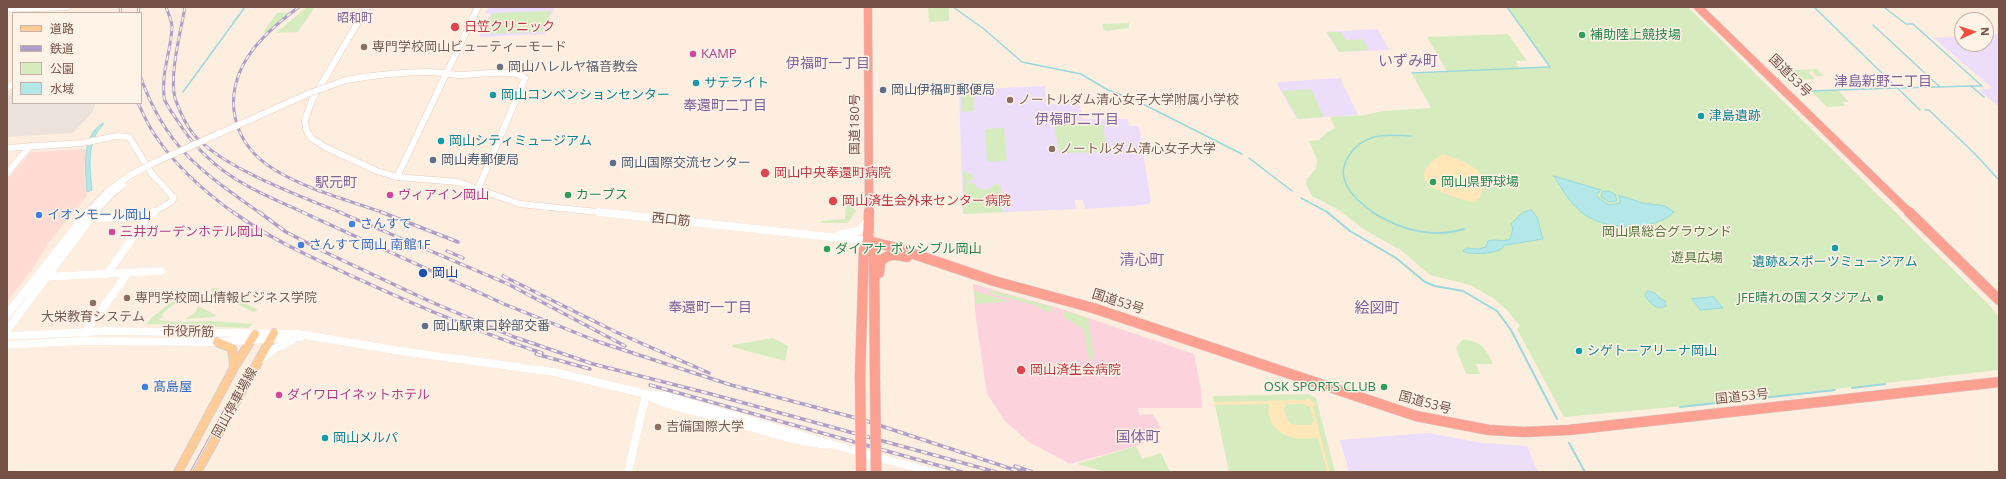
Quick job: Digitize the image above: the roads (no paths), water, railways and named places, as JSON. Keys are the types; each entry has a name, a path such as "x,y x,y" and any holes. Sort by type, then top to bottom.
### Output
{"highway":[{"name":"国道180号","path":"868,7 870,219 868,241"},
{"name":"国道53号","path":"1698,7 1999,300"},
{"name":"国道53号","path":"868,241 994,281 1093,308 1416,416 1480,429 1524,432 1569,430 1999,382"},
{"path":"868,241 874,252 874,284 876,291 876,467"},
{"path":"861,472 858,455 860,376 864,250 868,241"},
{"path":"876,291 879,284 880,262 886,256 893,254 909,258 924,258"}],"main road":[{"name":"岡山停車場線","path":"197,472 272,336"},
{"name":"岡山停車場線","path":"178,472 252,337"},
{"path":"217,342 232,348 234,354 234,369"}],"street":[{"path":"8,10 68,7"},
{"name":"西口筋","path":"367,7 312,100 306,115 306,129 311,138 327,148 378,171 397,177 458,182 520,204 868,241"},
{"path":"397,177 478,7"},
{"path":"7,315 87,212 110,192 156,166 346,82 446,74 519,73 525,78 478,189"},
{"path":"7,148 82,143 117,136 129,138 152,174 174,198 171,202 148,216 107,274"},
{"path":"7,173 30,146"},
{"path":"7,330 110,192"},
{"path":"99,218 148,216"},
{"path":"830,236 856,232 870,219"},
{"path":"37,277 161,271"},
{"path":"79,341 128,273"},
{"name":"市役所筋","path":"7,336 86,331 252,337 307,336"},
{"path":"257,363 280,346 307,336 548,371 646,394 663,403 792,439 933,472"},
{"name":"市役所筋","path":"7,345 79,341 217,342 252,337"},
{"path":"628,472 646,394"}],"water":[{"path":"103,123 94,139 92,147 90,165 92,190 87,192 86,154 88,145 91,136"},
{"path":"1554,176 1601,190 1597,194 1597,197 1609,205 1620,203 1620,198 1618,195 1643,203 1665,206 1674,212 1665,219 1642,226 1630,227 1605,224 1594,220 1579,210 1567,196"},
{"path":"1609,191 1615,194 1617,201 1609,202 1601,197 1602,192"},
{"path":"1531,210 1537,217 1543,239 1505,245 1498,251 1487,253 1470,253 1463,251 1466,248 1479,249 1486,247 1488,241 1491,240 1504,241 1510,239 1513,229 1511,224 1522,213"},
{"path":"1648,291 1655,293 1659,298 1665,301 1666,306 1659,308 1651,303 1645,295"},
{"path":"1714,297 1723,308 1700,310 1692,299"}],"waterway":[{"path":"183,92 245,7"},
{"path":"953,7 984,29 1022,62 1081,74 1108,90 1135,100 1242,154"},
{"path":"1412,73 1550,67 1507,7"},
{"path":"1814,7 1920,110"},
{"path":"1885,8 1906,24 1913,24 1982,86 1971,86"},
{"path":"1873,25 1940,87"},
{"path":"1940,87 1971,86"},
{"path":"1971,86 1984,97"},
{"path":"1901,88 1940,87"},
{"path":"1810,91 1896,88"},
{"path":"1925,110 1929,110 1974,153 1999,180"},
{"path":"1374,213 1359,201 1348,188 1344,180 1343,172 1345,163 1355,148 1360,143 1370,138 1388,135 1411,136"},
{"path":"1249,158 1292,191"},
{"path":"1301,198 1329,213"},
{"path":"1327,212 1350,231 1396,258 1425,282 1435,286 1463,291 1497,311 1511,330 1557,419"},
{"path":"1372,212 1394,224 1416,231 1440,233 1464,229"},
{"path":"1852,388 1885,384"},
{"path":"1680,407 1835,390"},
{"path":"1569,443 1585,472"}],"tram line":[{"path":"190,472 247,368"}],"railway":[{"path":"120,7 121,12"},
{"path":"138,12 139,7"},
{"path":"166,7 172,27 163,88 164,97 171,112 203,154 218,166 249,187 305,213"},
{"path":"185,7 176,53 173,78 175,98 189,128 200,141 217,154 237,166 282,189 342,213"},
{"path":"299,7 278,23 260,41 249,55 240,71 235,87 234,103 235,118 240,133 249,147 260,159 275,170 314,189 384,213"},
{"path":"142,80 162,123 174,141 203,171 260,213"},
{"path":"138,104 152,130 174,160 202,188 234,213"},
{"path":"233,212 262,231 307,255 400,298 446,318 542,353"},
{"path":"259,212 286,232 327,253 429,301 514,337 593,364 711,394 996,472"},
{"path":"302,212 504,304 599,342 731,385 860,419 1021,472"},
{"path":"339,212 508,284 625,346"},
{"path":"381,212 458,242"},
{"path":"447,251 463,258"},
{"path":"503,276 616,332 709,373"},
{"path":"536,354 590,369"},
{"path":"650,385 962,472"},
{"path":"1015,466 1032,472"}],"place":[{"name":"日笠クリニック","path":"455,27"},
{"name":"補助陸上競技場","path":"1582,35"},
{"name":"専門学校岡山ビューティーモード","path":"364,47"},
{"name":"KAMP","path":"693,54"},
{"name":"岡山ハレルヤ福音教会","path":"500,67"},
{"name":"サテライト","path":"696,83"},
{"name":"岡山伊福町郵便局","path":"883,90"},
{"name":"岡山コンベンションセンター","path":"493,95"},
{"name":"ノートルダム清心女子大学附属小学校","path":"1010,100"},
{"name":"津島遺跡","path":"1701,116"},
{"name":"岡山シティミュージアム","path":"441,141"},
{"name":"ノートルダム清心女子大学","path":"1052,149"},
{"name":"岡山寿郵便局","path":"433,160"},
{"name":"岡山国際交流センター","path":"613,163"},
{"name":"岡山中央奉還町病院","path":"765,173"},
{"name":"岡山県野球場","path":"1433,182"},
{"name":"ヴィアイン岡山","path":"390,195"},
{"name":"カーブス","path":"568,195"},
{"name":"岡山済生会外来センター病院","path":"833,201"},
{"name":"イオンモール岡山","path":"39,215"},
{"name":"さんすて","path":"352,224"},
{"name":"三井ガーデンホテル岡山","path":"112,232"},
{"name":"さんすて岡山 南館1F","path":"301,245"},
{"name":"遺跡&スポーツミュージアム","path":"1835,248"},
{"name":"ダイアナ ポッシブル岡山","path":"827,249"},
{"name":"岡山","path":"423,273"},
{"name":"専門学校岡山情報ビジネス学院","path":"127,298"},
{"name":"JFE晴れの国スタジアム","path":"1880,298"},
{"name":"大栄教育システム","path":"93,303"},
{"name":"岡山駅東口幹部交番","path":"425,326"},
{"name":"シゲトーアリーナ岡山","path":"1579,351"},
{"name":"岡山済生会病院","path":"1021,370"},
{"name":"髙島屋","path":"145,387"},
{"name":"OSK SPORTS CLUB","path":"1384,387"},
{"name":"ダイワロイネットホテル","path":"279,395"},
{"name":"吉備国際大学","path":"658,427"},
{"name":"岡山メルパ","path":"325,438"}],"district":[{"name":"昭和町","path":"355,19"},
{"name":"いずみ町","path":"1408,62"},
{"name":"伊福町一丁目","path":"828,64"},
{"name":"津島新野二丁目","path":"1883,82"},
{"name":"奉還町二丁目","path":"725,106"},
{"name":"伊福町二丁目","path":"1077,120"},
{"name":"駅元町","path":"336,183"},
{"name":"清心町","path":"1142,261"},
{"name":"奉還町一丁目","path":"710,308"},
{"name":"絵図町","path":"1377,309"},
{"name":"国体町","path":"1138,438"}],"park label":[{"name":"岡山県総合グラウンド","path":"1667,232"},
{"name":"遊具広場","path":"1697,258"}]}
